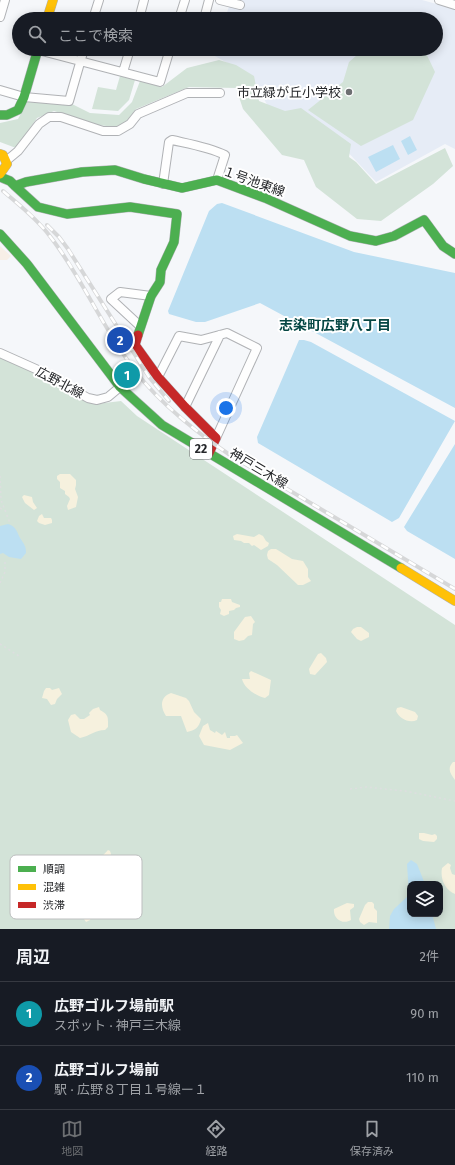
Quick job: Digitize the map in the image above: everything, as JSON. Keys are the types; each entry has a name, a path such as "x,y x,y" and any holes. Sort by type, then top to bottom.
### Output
{"street":[{"path":"0,17 5,0"},
{"path":"49,12 53,0"},
{"path":"95,12 99,0"},
{"path":"141,12 144,0"},
{"path":"181,12 185,0"},
{"path":"206,12 209,0"},
{"path":"220,0 240,5"},
{"path":"439,0 455,5"},
{"path":"0,115 7,115 18,110 24,97 36,56"},
{"path":"63,56 160,82 168,56"},
{"path":"0,90 24,97 69,101 82,56"},
{"path":"123,72 128,56"},
{"path":"6,161 18,151 39,124 49,117 61,117 103,130 118,131 130,124 138,114 187,93 220,93"},
{"path":"163,184 169,142 172,140 213,149 225,155 217,180"},
{"path":"0,154 3,155 7,164 0,176 10,181 38,207 67,214 130,207 177,214 174,242 161,270 160,282 151,296 140,326 135,346 158,377 216,438"},
{"name":"１号池東線","path":"15,186 26,182 82,172 115,170 182,188 217,180 265,198 350,236 376,241 394,236 424,220 443,246 455,254"},
{"name":"神戸三木線","path":"0,234 27,264 120,387 162,425 455,601"},
{"path":"140,326 111,299 120,292 151,296"},
{"path":"158,377 179,336 202,340 227,333 256,348 209,453"},
{"path":"185,407 220,335"},
{"name":"広野北線","path":"0,353 38,370 88,398 97,400 108,397 120,387"}],"path":[{"path":"0,476 1,496 10,523"},
{"path":"0,508 6,511"},
{"path":"0,583 5,572 5,559"},
{"path":"0,644 19,656"},
{"path":"350,790 366,787 405,791 455,801"}],"shaded area":[{"name":"市立緑が丘小学校","path":"231,0 422,0 455,9 455,149 445,144 376,182 343,147 269,108 251,76 215,56 443,56 443,12 227,12"},
{"path":"0,246 11,256 7,260 0,260"}],"green space":[{"path":"356,56 427,56 435,72 413,120 361,146 308,110 343,82 349,62"},
{"path":"219,60 236,65 254,76 259,101 285,111 301,108 351,144 349,157 356,162 376,184 445,148 453,166 433,184 381,221 357,219 316,187 304,160 282,155 243,109 236,88 189,87 136,109 125,123 115,127 98,125 54,111 37,118 16,148 0,142 0,123 18,119 27,102 72,104 90,113 119,115 132,102 140,81 162,87 187,68"},
{"path":"120,76 135,80 129,100 118,111 92,109 98,87 116,90"},
{"path":"0,355 96,404 121,401 137,416 455,625 455,929 0,929"}],"sand":[{"path":"60,474 70,474 76,480 75,489 78,497 76,507 68,510 67,506 70,499 65,494 65,491 60,488 60,482 57,479 57,476"},
{"path":"24,495 32,497 37,508 34,510 25,503 22,497"},
{"path":"42,514 44,518 51,518 52,523 45,525 39,523 37,521 39,516"},
{"path":"237,534 254,537 259,534 269,543 268,546 261,550 249,543 234,540 233,536"},
{"path":"271,549 276,549 292,559 303,561 308,569 308,577 311,581 303,585 298,585 277,565 268,559 268,551"},
{"path":"222,599 231,599 232,602 240,605 240,607 229,611 229,614 224,616 220,614 221,610 219,607 219,602 221,602"},
{"path":"251,616 255,622 253,624 252,635 248,636 244,640 239,641 234,639 234,632 245,617"},
{"path":"357,627 361,627 369,633 369,637 361,641 357,639 351,632"},
{"path":"321,653 326,658 327,662 315,675 310,674 309,669 318,654"},
{"path":"251,671 271,680 269,695 265,698 251,691 243,682 242,679 250,679 249,673"},
{"path":"46,688 50,688 52,690 59,688 62,694 57,699 55,704 51,705 47,699 42,698"},
{"path":"171,693 186,698 189,701 194,712 201,719 198,727 187,732 181,716 166,716 162,703 165,697"},
{"path":"99,707 107,717 108,727 105,730 80,738 71,732 68,720 71,715 75,714 80,719 84,719 90,715 89,713 93,709"},
{"path":"401,707 415,712 418,716 417,720 408,721 397,714 397,708"},
{"path":"208,723 210,730 215,733 216,731 222,735 225,732 227,738 237,735 243,743 230,750 204,745 199,736 203,726"},
{"path":"453,762 455,762 455,780 450,771 450,767"},
{"path":"419,833 435,834 437,839 434,842 423,841 419,839"},
{"path":"108,850 111,854 111,855 103,855"},
{"path":"448,863 451,865 450,868 452,874 455,875 455,894 448,890 444,884 442,876 442,868"},
{"path":"368,902 372,902 374,904 374,908 377,911 377,923 369,922 364,925 359,919 365,905"},
{"path":"347,903 354,904 354,907 350,910 351,920 345,922 339,920 335,916 334,909"},
{"path":"84,919 90,919 90,920 86,922"}],"water":[{"path":"410,136 417,150 408,155 401,141"},
{"path":"393,145 400,159 376,172 368,157"},
{"path":"222,203 354,252 455,273 455,408 260,303 205,322 196,322 169,314 168,311 209,211 217,204"},
{"path":"299,340 311,342 455,421 399,518 392,522 258,443 257,437"},
{"path":"455,444 455,559 407,531 404,527"},
{"path":"8,524 13,526 24,544 26,553 21,559 9,557 3,553 0,554 0,526"},
{"path":"411,860 417,864 424,881 408,881 407,864"},
{"path":"407,897 407,917 433,917 436,929 389,929 390,916 394,909"}],"railway":[{"path":"3,191 33,217 49,235 70,265 126,358 147,385 173,411 230,455 455,589"},
{"path":"47,225 68,249 149,377 169,401"}],"traffic: fast":[{"path":"0,115 7,115 18,110 24,97 36,56"},
{"path":"0,177 10,181 15,186 26,182 82,172 115,170 182,188 217,180 265,198 350,236 376,241 394,236 424,220 443,246 455,254"},
{"path":"15,186 38,207 67,214 130,207 177,214 174,242 161,270 160,282 151,296 138,335"},
{"path":"0,234 27,264 120,387 162,425 401,568"}],"traffic: slow":[{"path":"49,12 53,0"},
{"path":"0,154 3,155 7,164 0,174"},
{"path":"401,568 455,601"}],"traffic: jam":[{"path":"138,335 135,345 158,377 216,438 209,453"}],"place":[{"name":"市立緑が丘小学校","path":"349,92"},
{"name":"広野ゴルフ場前","path":"120,340"},
{"name":"広野ゴルフ場前駅","path":"127,375"}],"district":[{"name":"志染町広野八丁目","path":"335,325"}]}
